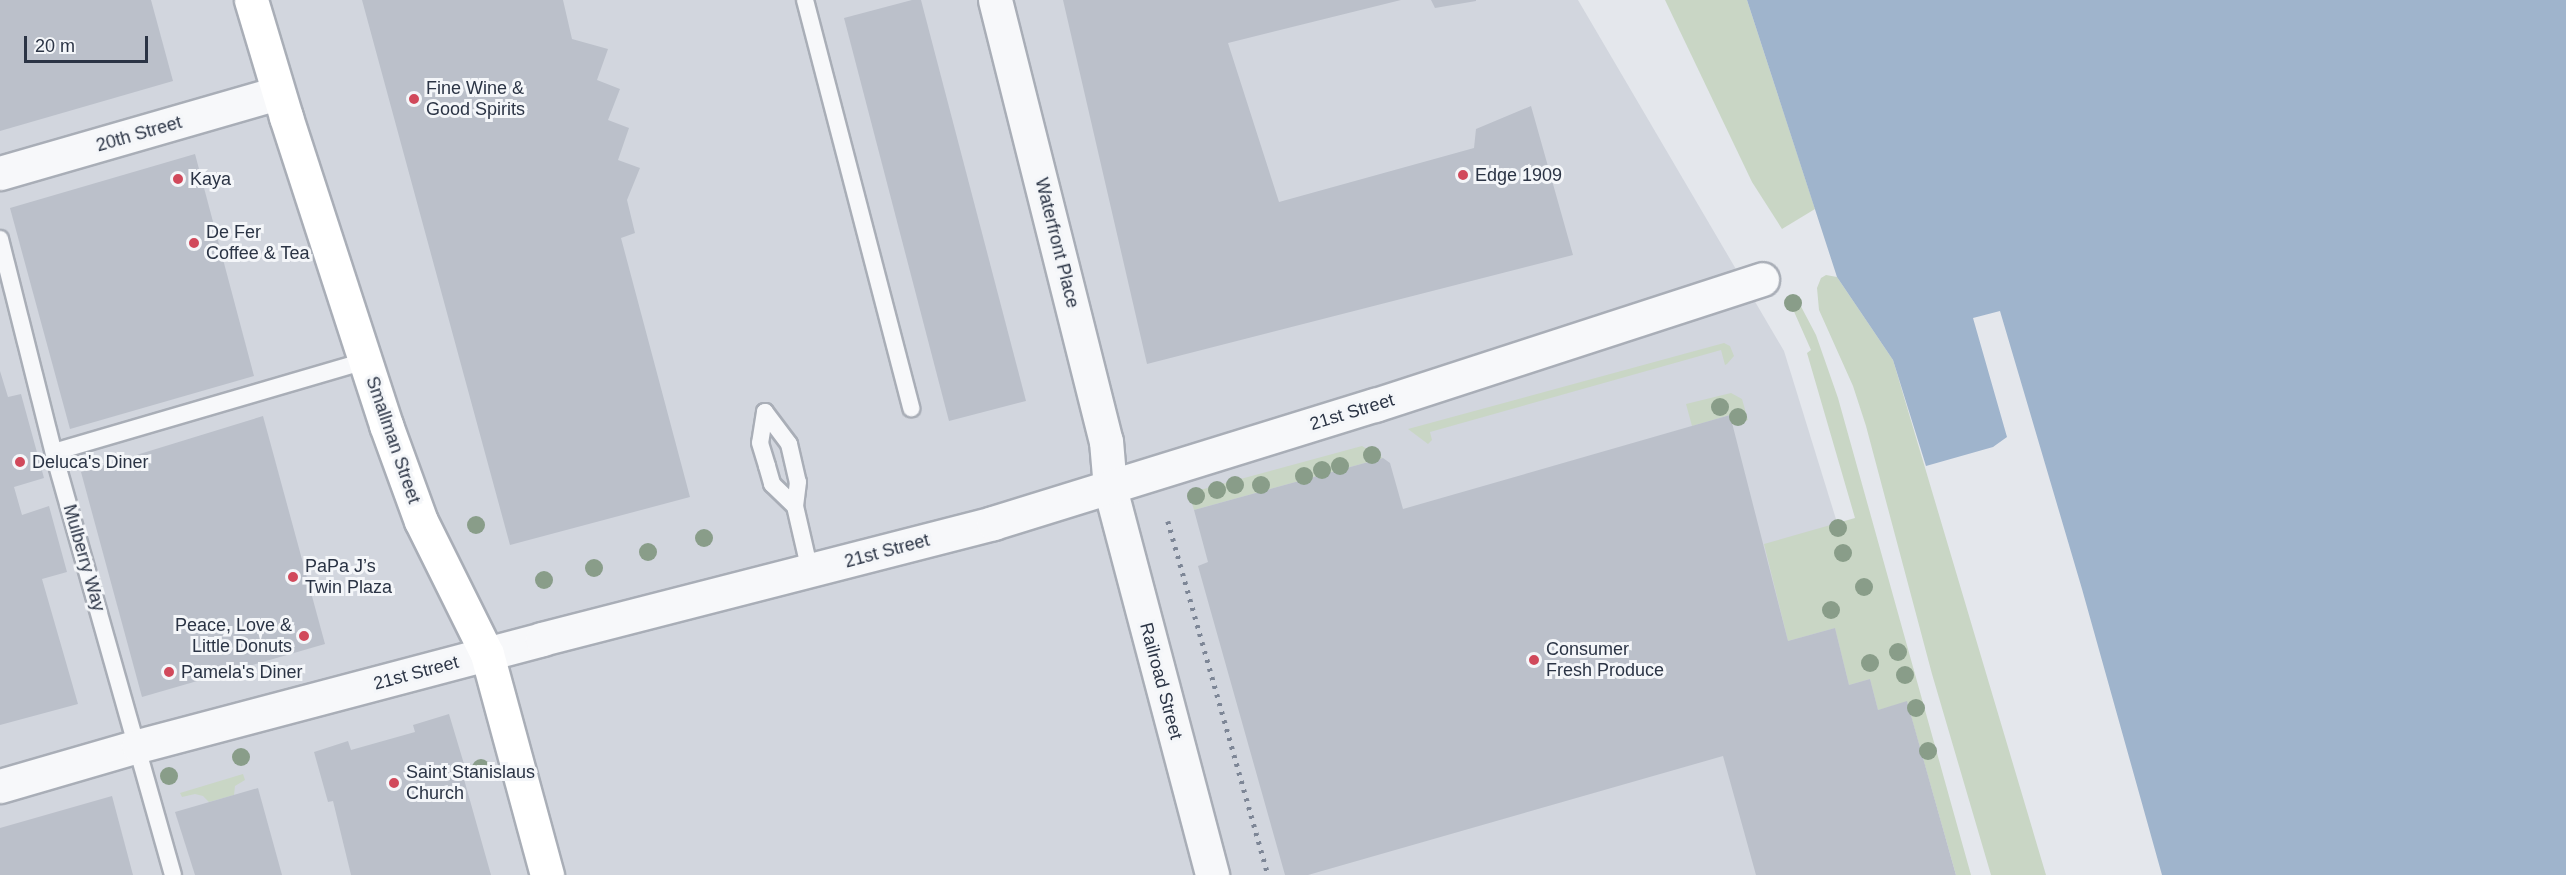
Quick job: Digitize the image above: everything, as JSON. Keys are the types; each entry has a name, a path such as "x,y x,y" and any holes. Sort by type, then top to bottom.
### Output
{"street":[{"name":"Smallman Street","path":"250,0 366,361 422,521 487,654 548,875"},
{"name":"Waterfront Place","path":"995,0 1106,441 1110,488"},
{"name":"20th Street","path":"0,173 278,93"},
{"name":"21st Street","path":"0,786 138,746 993,523 1387,402 1762,279"},
{"name":"Railroad Street","path":"1110,488 1212,875"}],"lane":[{"path":"806,0 911,408"},
{"name":"Mulberry Way","path":"0,239 54,452 173,875"},
{"path":"54,452 366,361"},
{"path":"795,507 772,484 760,443 765,412 789,444 798,482 795,507 810,571"}],"shaded area":[{"path":"0,0 1578,0 1784,351 1946,875 0,875"}],"green space":[{"path":"1665,0 1747,0 1815,209 1782,229 1752,182"},
{"path":"1826,275 1837,277 1893,360 2046,875 1991,875 1932,674 1866,426 1853,386 1819,310 1817,288 1821,278"},
{"path":"1795,295 1816,335 1838,398 1971,875 1956,875 1907,702 1878,710 1870,679 1849,685 1835,628 1788,641 1764,544 1855,518 1807,353 1811,350 1788,298"},
{"path":"1724,343 1730,346 1734,356 1725,365 1721,350 1430,432 1432,440 1428,444 1408,429"},
{"path":"1731,393 1742,399 1748,420 1733,425 1730,415 1692,426 1686,404"},
{"path":"1362,446 1383,458 1194,510 1189,493"},
{"path":"243,774 245,780 235,786 234,795 209,802 203,796 195,794 182,797 180,793"}],"water":[{"path":"1747,0 2566,0 2566,875 2162,875 2082,589 2000,311 1973,318 2007,437 1993,447 1926,466 1893,360 1837,277"}],"building":[{"path":"0,0 151,0 173,81 0,131"},
{"path":"362,0 563,0 572,39 608,49 597,80 620,89 608,120 629,128 618,160 640,168 627,200 635,233 621,238 690,497 510,545"},
{"path":"912,0 921,0 1026,401 949,421 844,18"},
{"name":"Edge 1909","path":"1063,0 1401,0 1228,43 1279,202 1474,148 1476,129 1531,106 1573,255 1147,364"},
{"path":"1431,0 1476,0 1476,1 1435,8"},
{"path":"195,154 254,376 70,429 10,208"},
{"path":"0,371 8,397 21,394 44,478 14,487 22,515 49,506 67,572 42,579 78,704 0,725"},
{"name":"Consumer Fresh Produce","path":"1730,415 1788,641 1835,628 1849,685 1870,679 1878,710 1907,701 1956,875 1756,875 1723,756 1308,875 1285,875 1198,566 1208,562 1194,510 1383,458 1390,463 1403,509"},
{"path":"263,416 325,644 142,697 81,472"},
{"name":"Saint Stanislaus Church","path":"449,714 464,764 460,765 491,875 351,875 333,801 328,802 314,752 348,741 351,750 415,732 413,725"},
{"path":"258,788 282,875 195,875 175,812"},
{"path":"112,796 133,875 0,875 0,828"}],"railway":[{"path":"1168,521 1268,875"}],"place":[{"name":"Fine Wine & Good Spirits","path":"414,99"},
{"name":"Edge 1909","path":"1463,175"},
{"name":"Kaya","path":"178,179"},
{"name":"De Fer Coffee & Tea","path":"194,243"},
{"name":"Deluca's Diner","path":"20,462"},
{"name":"PaPa J’s Twin Plaza","path":"293,577"},
{"name":"Peace, Love & Little Donuts","path":"304,636"},
{"name":"Consumer Fresh Produce","path":"1534,660"},
{"name":"Pamela's Diner","path":"169,672"},
{"name":"Saint Stanislaus Church","path":"394,783"}]}
